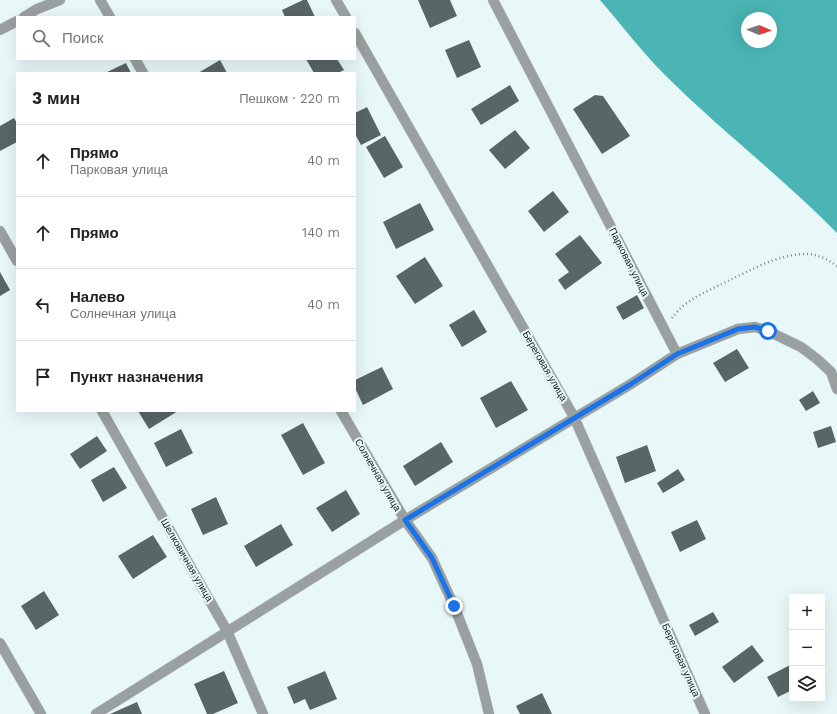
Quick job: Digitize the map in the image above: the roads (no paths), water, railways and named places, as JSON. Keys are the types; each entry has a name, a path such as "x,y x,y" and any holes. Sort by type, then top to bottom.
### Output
{"street":[{"path":"26,16 37,9 60,0"},
{"path":"100,0 109,16"},
{"path":"336,0 345,16"},
{"name":"Парковая улица","path":"493,0 677,354"},
{"path":"0,30 16,22"},
{"name":"Береговая улица","path":"356,35 574,417 705,714"},
{"path":"136,60 142,72"},
{"path":"0,231 16,259"},
{"path":"96,714 405,520 631,384 677,354 738,329 755,327 768,331 801,346 818,359 831,372 837,389"},
{"name":"Шелковичная улица","path":"103,412 227,631 263,714"},
{"name":"Солнечная улица","path":"342,412 405,520 432,558 454,606 477,664 489,714"},
{"path":"0,644 41,714"}],"water":[{"path":"600,0 837,0 837,233 794,192 706,114 664,74 639,47"}]}
